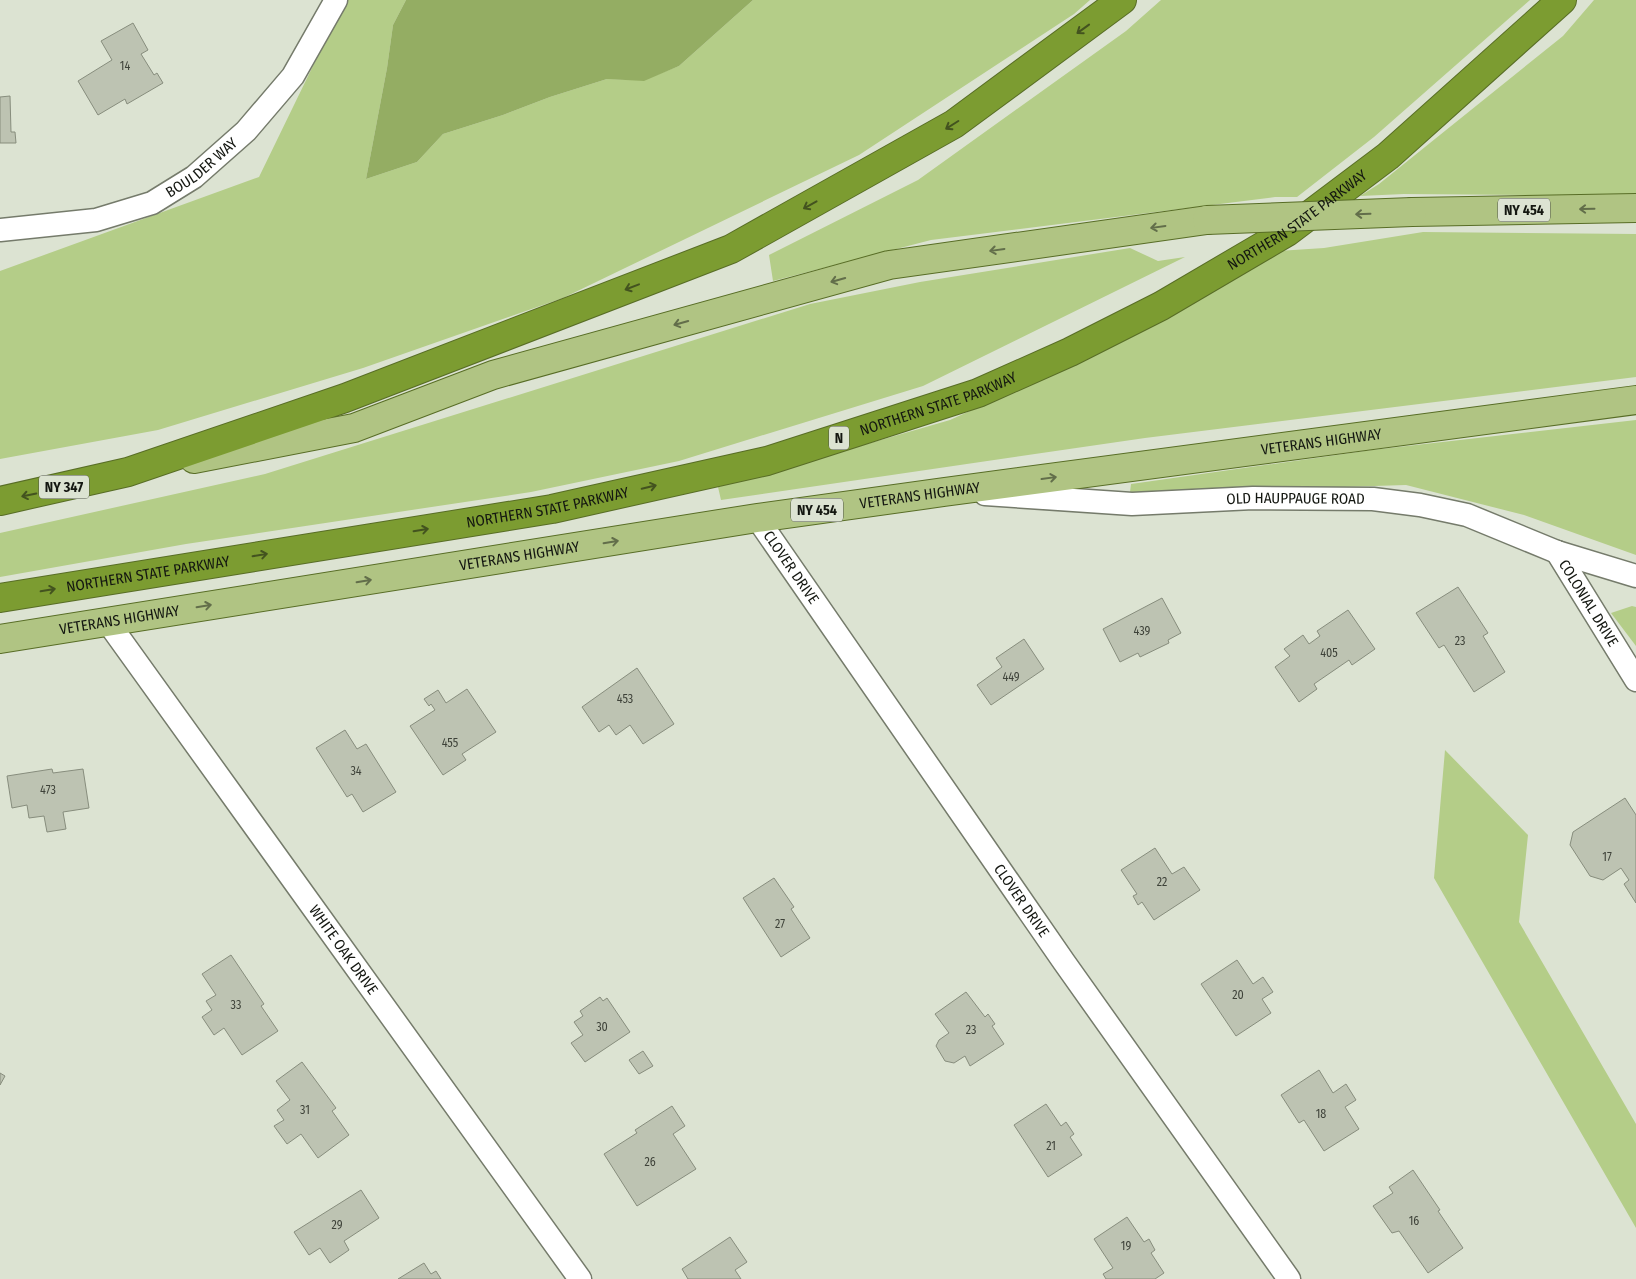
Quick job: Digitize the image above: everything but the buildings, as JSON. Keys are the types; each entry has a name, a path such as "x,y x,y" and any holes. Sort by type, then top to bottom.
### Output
{"highway":[{"path":"128,472 345,398 731,249 954,124 1122,0"},
{"name":"NORTHERN STATE PARKWAY","path":"0,598 552,509 767,461 978,393 1070,352 1161,306 1287,232 1388,156 1562,0"},
{"name":"NY 347","path":"0,501 128,472"}],"main road":[{"name":"NY 454","path":"128,472 354,428 493,375 889,265 1207,220 1412,212 1636,208"},
{"name":"VETERANS HIGHWAY","path":"0,639 757,518 1636,400"}],"street":[{"name":"BOULDER WAY","path":"0,230 96,220 152,203 194,177 246,131 293,76 336,0"},
{"name":"OLD HAUPPAUGE ROAD","path":"944,492 1132,504 1254,498 1374,499 1420,505 1467,515 1557,552 1636,576"},
{"name":"CLOVER DRIVE","path":"757,518 1064,962 1289,1279"},
{"name":"COLONIAL DRIVE","path":"1557,552 1636,680"},
{"name":"WHITE OAK DRIVE","path":"107,621 580,1279"}],"shaded area":[{"path":"345,0 406,0 393,25 387,68 366,179 417,162 443,134 607,79 644,80 679,66 753,0 1090,0 1074,14 859,155 563,298 363,368 158,430 0,459 0,271 259,177"},
{"path":"406,0 753,0 679,66 644,81 607,79 443,134 417,162 366,179 387,68 393,25"},
{"path":"1161,0 1530,0 1374,137 1297,197 1275,197 931,240 773,281 769,255 918,180 1126,31"},
{"path":"1594,0 1636,0 1636,196 1404,194 1360,196 1379,184 1563,36"},
{"path":"1423,232 1636,234 1636,377 1145,438 721,500 718,487 950,420 1104,350 1278,251 1324,248"},
{"path":"1130,248 1158,261 1185,257 923,386 679,461 531,492 186,544 0,577 0,533 265,474 810,304 920,282"},
{"path":"1636,420 1636,555 1524,515 1406,485 1130,492 1131,484 1372,450"},
{"path":"1632,606 1636,607 1636,646 1611,613"},
{"path":"1445,750 1528,835 1519,922 1636,1124 1636,1228 1434,878"}]}
